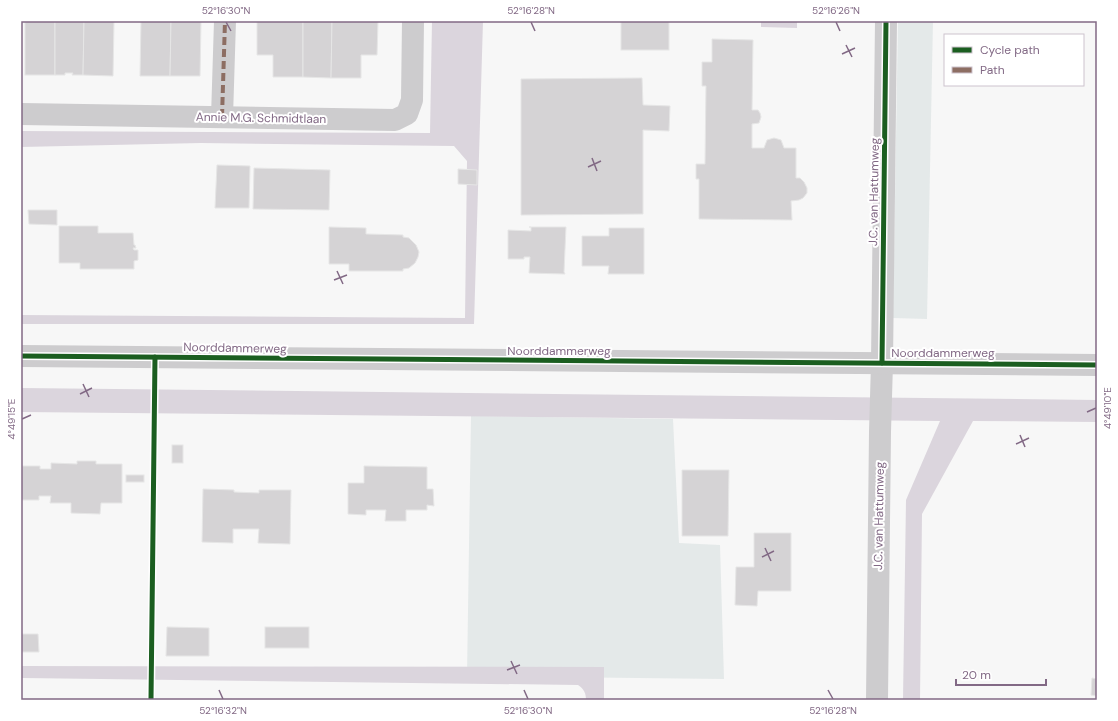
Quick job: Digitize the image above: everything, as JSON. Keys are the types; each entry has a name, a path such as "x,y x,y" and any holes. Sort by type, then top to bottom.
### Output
{"street":[{"path":"222,117 225,21"},
{"name":"Annie M.G. Schmidtlaan","path":"21,114 394,120 406,114 412,100 413,21"},
{"name":"J.C. van Hattumweg","path":"877,700 886,21"},
{"name":"Noorddammerweg","path":"21,356 1097,365"}],"shaded area":[{"path":"432,21 483,21 474,324 21,324 21,315 465,318 467,161 454,146 201,143 21,147 21,131 430,133"},
{"path":"761,21 797,21 797,28 761,27"},
{"path":"898,21 933,21 927,319 893,318"},
{"path":"21,388 1097,400 1097,422 973,421 922,514 920,700 903,700 906,500 940,421 21,412"},
{"path":"471,416 673,419 679,543 720,545 724,679 467,676"},
{"path":"21,666 604,667 604,700 586,700 584,691 578,685 21,678"}],"building":[{"path":"25,21 55,21 55,75 25,75"},
{"path":"55,21 84,21 83,75 72,75 73,73 65,73 65,75 55,75"},
{"path":"84,21 114,21 113,76 83,75"},
{"path":"141,21 171,21 170,76 140,76"},
{"path":"171,21 201,21 200,76 170,76"},
{"path":"257,21 303,21 303,77 273,77 273,55 257,55"},
{"path":"303,21 332,21 331,78 303,77"},
{"path":"332,21 378,21 377,55 361,55 361,78 331,78"},
{"path":"621,21 669,21 669,50 621,50"},
{"path":"712,39 753,40 752,110 758,110 761,117 759,123 752,124 752,148 764,148 767,140 774,138 781,140 784,148 796,148 796,178 800,178 804,182 807,188 807,193 799,200 791,201 792,220 699,219 699,179 696,179 696,164 705,164 706,86 702,86 702,62 712,62"},
{"path":"642,78 643,105 670,106 669,131 643,130 643,214 521,215 521,79"},
{"path":"217,165 250,166 249,208 215,208"},
{"path":"254,168 330,170 329,210 253,209"},
{"path":"458,169 477,170 477,185 458,184"},
{"path":"28,210 57,210 57,225 29,224"},
{"path":"59,226 98,226 98,233 133,233 134,245 136,248 133,248 134,250 138,250 138,260 134,261 134,269 80,269 80,263 59,263"},
{"path":"329,227 366,228 366,234 403,235 403,237 409,238 416,245 419,252 418,257 415,263 409,268 403,269 403,271 349,271 349,264 329,264"},
{"path":"531,227 566,227 565,274 529,273 530,257 524,257 524,259 508,259 508,230 531,231"},
{"path":"609,228 644,228 644,274 608,274 609,266 582,266 582,236 609,236"},
{"path":"172,445 183,445 183,463 172,463"},
{"path":"77,461 96,461 96,464 122,464 122,503 101,503 100,514 71,513 71,503 50,503 51,496 39,496 39,500 21,500 22,466 40,466 40,469 51,469 51,463 77,464"},
{"path":"364,466 427,467 427,489 433,489 434,506 427,505 427,510 406,510 406,521 385,521 386,510 366,510 366,515 348,514 348,483 364,483"},
{"path":"682,470 729,470 728,536 682,536"},
{"path":"126,475 144,475 144,482 126,482"},
{"path":"203,489 234,490 234,492 259,493 259,490 291,490 290,544 258,543 259,529 233,529 233,543 202,542"},
{"path":"754,533 791,533 791,591 758,591 757,606 735,605 736,567 754,567"},
{"path":"167,627 209,628 209,656 166,656"},
{"path":"265,627 309,627 309,648 265,648"},
{"path":"21,634 38,634 39,652 21,652"},
{"path":"1092,678 1097,679 1097,696 1091,695"}],"marked path":[{"path":"222,117 225,21"}],"cycle path":[{"path":"882,363 886,21"},
{"path":"21,356 1097,365"},
{"path":"151,700 155,357"}]}
